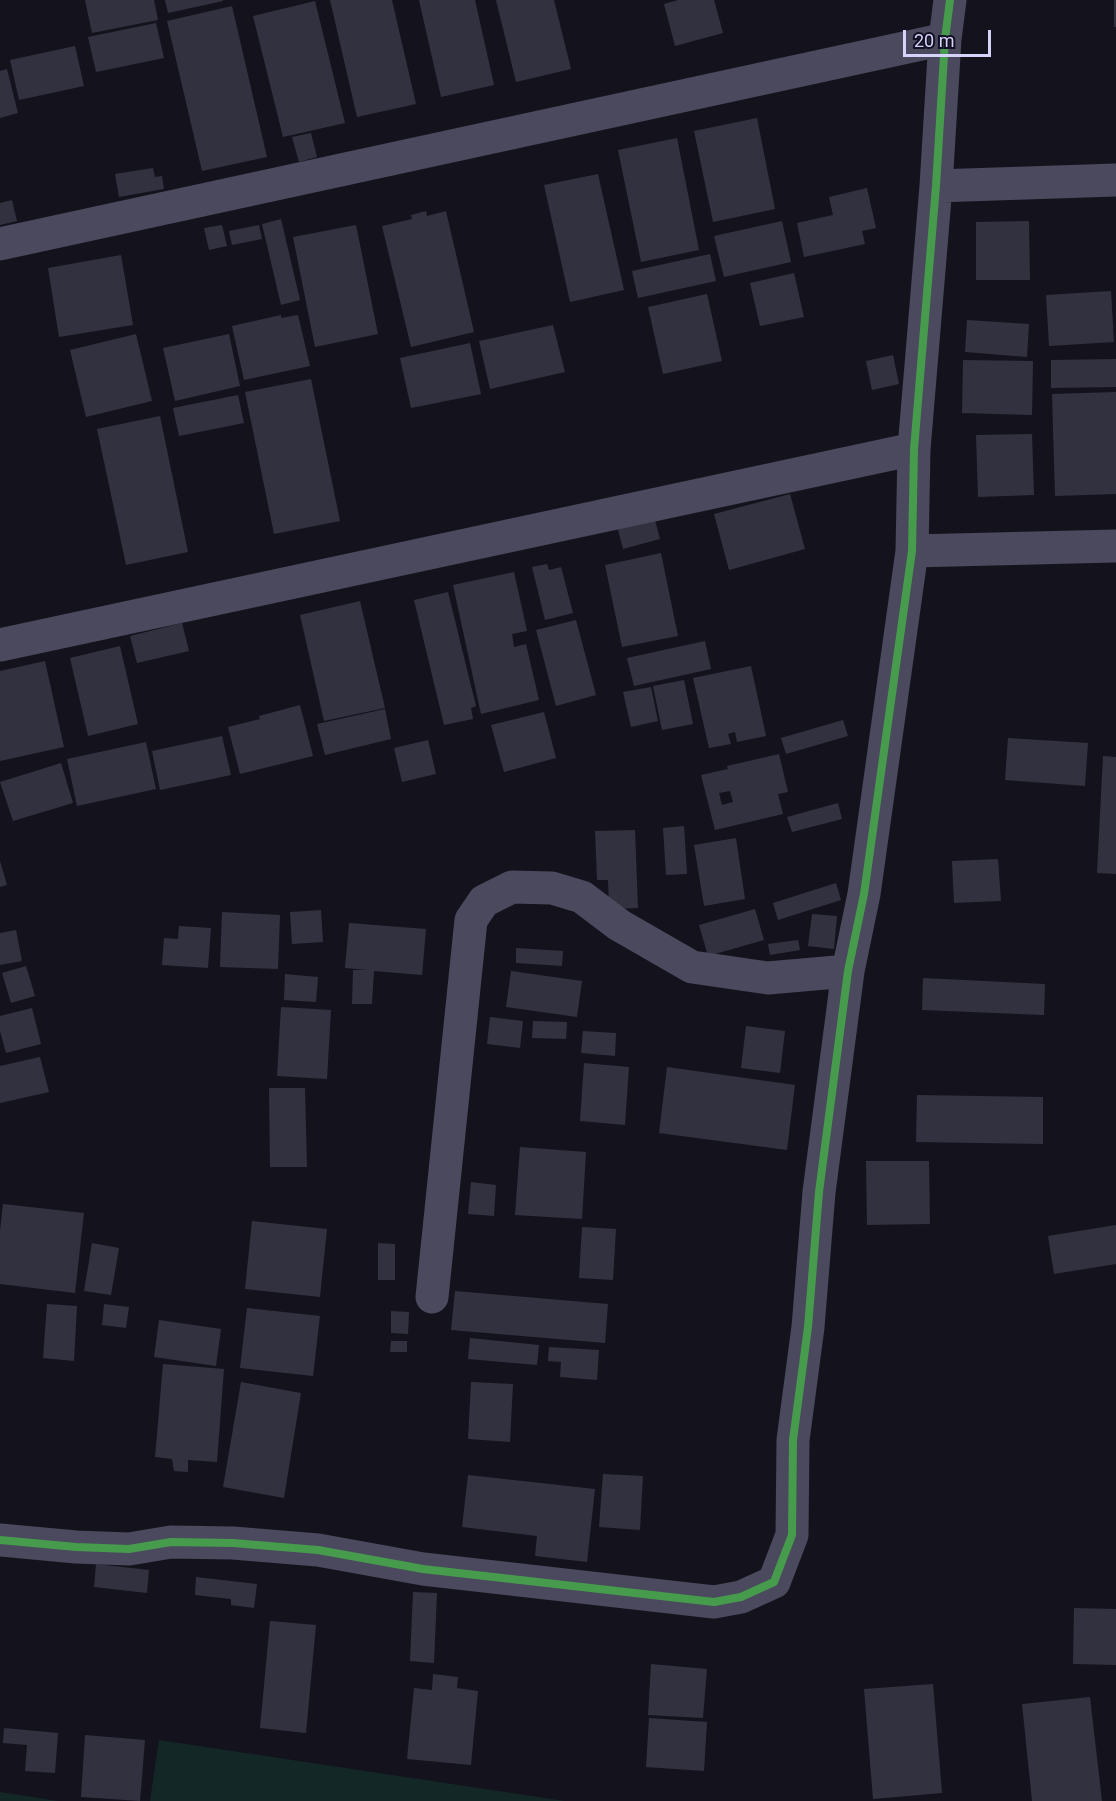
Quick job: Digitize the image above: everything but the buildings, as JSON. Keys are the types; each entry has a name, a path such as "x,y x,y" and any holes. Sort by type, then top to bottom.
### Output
{"street":[{"path":"0,1540 129,1550 171,1542 233,1543 318,1550 423,1569 714,1602 741,1597 774,1582 792,1535 793,1440 808,1327 819,1192 848,971 864,894 912,551 914,448 936,186 945,39 950,0"},
{"path":"0,244 945,39"},
{"path":"936,186 1116,180"},
{"path":"0,645 914,448"},
{"path":"912,551 1116,546"},
{"path":"432,1297 471,920 484,901 512,887 552,888 582,897 619,925 692,967 768,978 848,971"}],"green space":[{"path":"159,1740 565,1801 150,1801"},
{"path":"0,1792 58,1801 0,1801"}],"cycle path":[{"path":"0,1540 129,1549 171,1542 233,1543 318,1550 423,1569 714,1602 741,1597 774,1582 792,1535 793,1440 808,1327 819,1192 848,971 864,894 912,551 914,449 936,186 945,39 950,0"}]}
